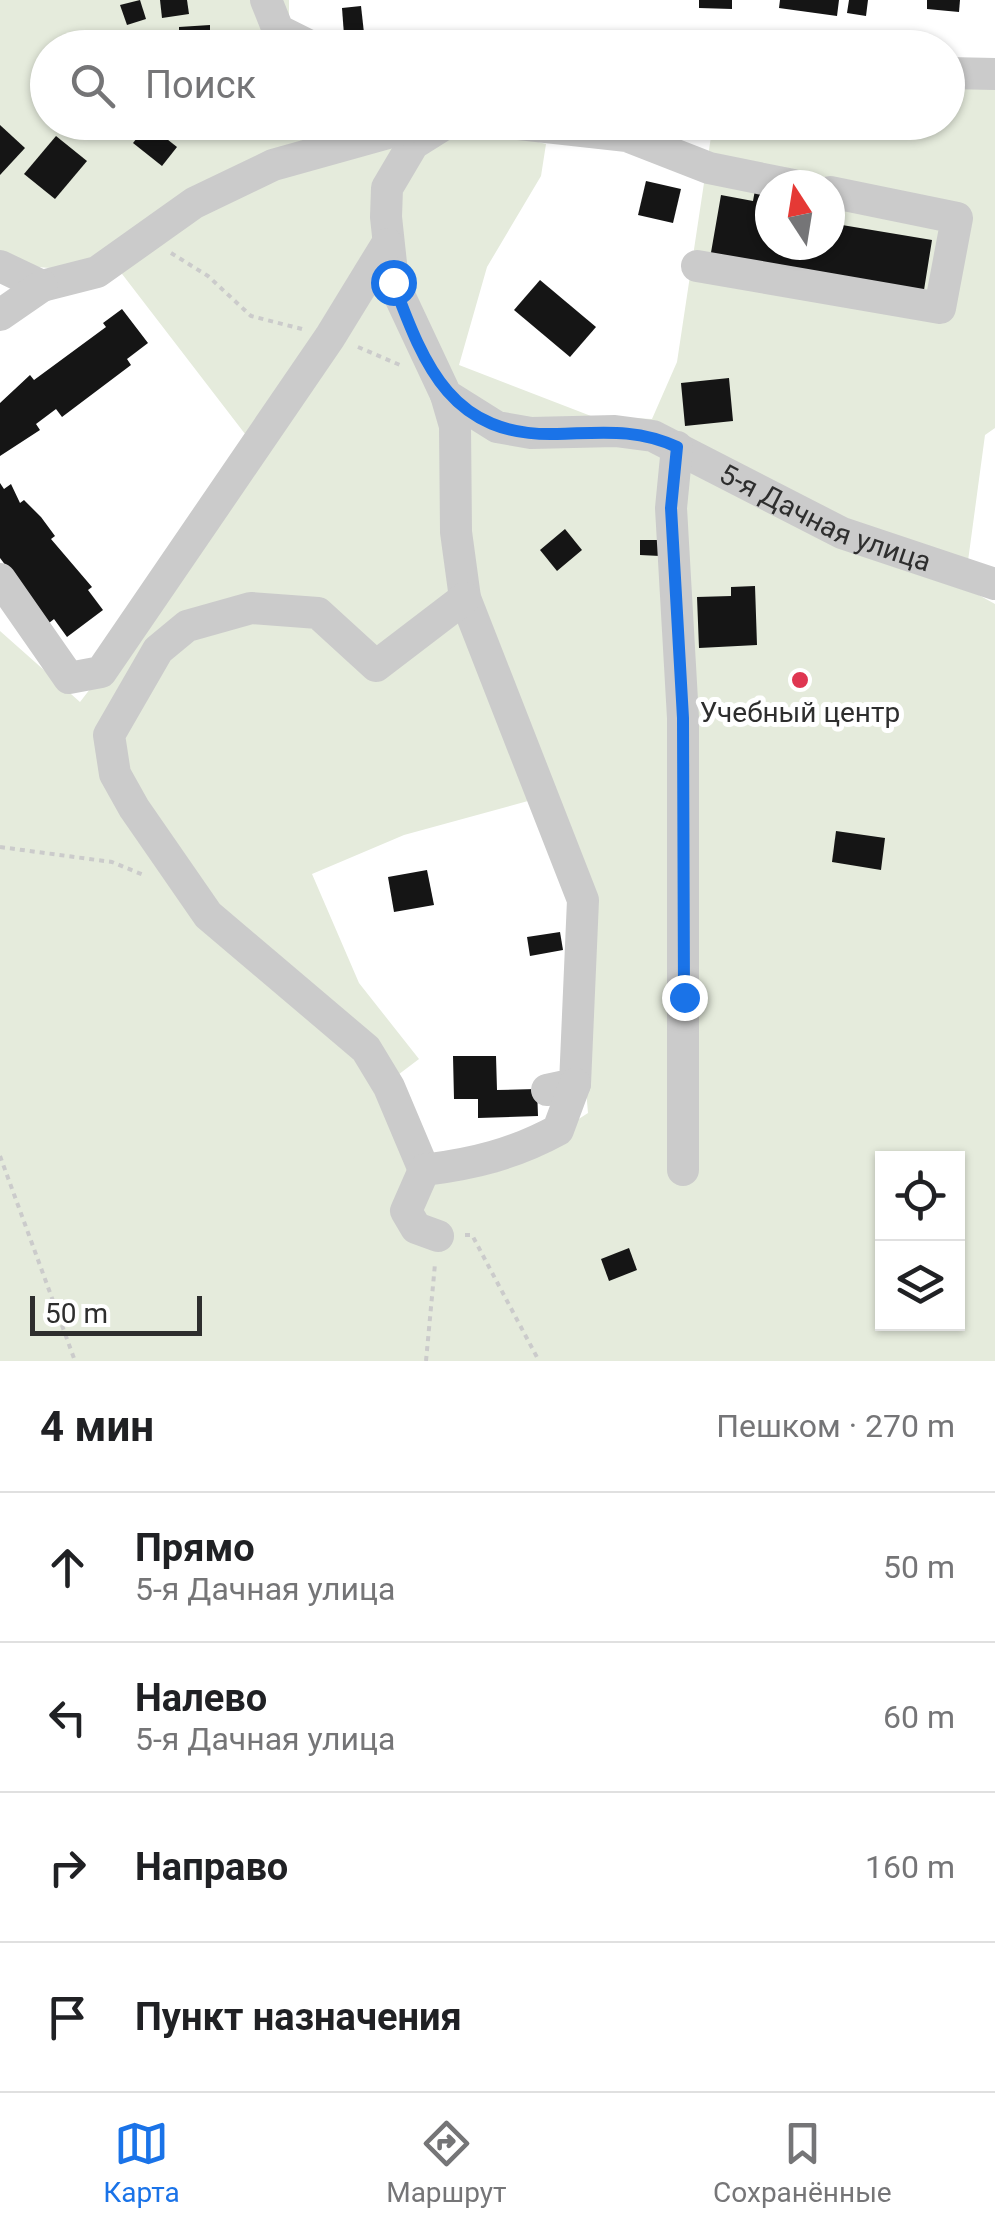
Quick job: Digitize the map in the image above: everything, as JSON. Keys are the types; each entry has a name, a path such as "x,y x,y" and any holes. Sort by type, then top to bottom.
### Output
{"street":[{"path":"266,0 278,30"},
{"path":"965,73 995,74"},
{"path":"0,315 42,286 97,272 194,203 273,165 363,140"},
{"name":"5-я Дачная улица","path":"419,140 413,144 387,188 386,244 407,318 446,394 496,427 555,434 615,430 653,436 842,534 995,584"},
{"path":"658,140 699,162 755,176"},
{"path":"697,266 940,308 957,218 845,195"},
{"path":"0,579 68,678 100,672 330,337 386,244"},
{"path":"0,266 42,286"},
{"path":"424,1170 490,1160 521,1150 558,1130 584,900 465,598 456,532 456,426 446,394"},
{"path":"677,447 671,508 683,718 683,1170"},
{"path":"438,1236 416,1228 406,1211 424,1170 389,1087 366,1050 208,915 115,774 109,736 158,650 187,626 252,608 318,613 376,666 465,598"}],"path":[{"path":"124,252 175,253 251,316 330,337 404,367"},
{"path":"0,847 112,862 146,876"},
{"path":"0,1156 75,1361"},
{"path":"426,1361 438,1236 472,1235 539,1361"}],"green space":[{"path":"0,0 289,0 289,23 300,30 30,30 30,140 351,140 98,261 49,268 0,256"},
{"path":"965,80 995,81 995,428 985,435 968,561 957,583 995,604 995,1361 0,1361 0,631 80,702 185,566 262,456 119,270 120,263 275,173 417,140 531,140 546,144 541,176 487,267 459,365 591,416 652,419 677,362 710,140 965,140","holes":["528,801 570,900 588,1113 509,1164 431,1175 378,1090 419,1059 359,983 312,874 404,835"]}],"building":[{"path":"140,0 146,19 127,25 120,5"},
{"path":"160,0 187,0 189,14 162,18"},
{"path":"699,0 732,0 732,9 699,8"},
{"path":"780,0 839,0 837,16 779,8"},
{"path":"849,0 868,0 866,16 847,13"},
{"path":"927,0 960,0 959,12 927,9"},
{"path":"361,6 364,30 344,30 342,8"},
{"path":"210,25 210,30 179,30"},
{"path":"0,125 25,148 0,175"},
{"path":"53,140 61,140 87,161 55,199 24,174"},
{"path":"168,140 177,147 162,166 133,143"},
{"path":"646,181 681,189 673,223 638,215"},
{"path":"755,190 755,260 845,260 845,226 932,240 924,290 709,264 721,195 753,201"},
{"path":"540,280 596,327 570,357 514,310"},
{"path":"122,309 148,343 127,359 131,365 62,417 56,409 36,424 40,430 0,456 0,403 30,375 34,380 106,327 103,323"},
{"path":"729,378 733,421 685,426 681,383"},
{"path":"0,483 4,489 11,484 20,503 24,500 41,517 55,536 51,539 92,587 88,590 103,610 67,637 54,619 49,623 0,558"},
{"path":"565,529 582,550 557,571 540,550"},
{"path":"640,540 661,540 660,556 640,555"},
{"path":"755,586 757,645 699,648 697,597 731,596 731,587"},
{"path":"836,831 885,838 881,870 832,862"},
{"path":"427,870 434,905 394,912 388,877"},
{"path":"560,932 563,950 530,956 527,937"},
{"path":"453,1056 496,1056 497,1090 537,1089 538,1116 478,1118 478,1099 454,1099"},
{"path":"629,1248 637,1270 609,1281 601,1259"}],"place":[{"name":"Учебный центр","path":"800,680"}],"route":[{"path":"393,282 446,394 476,417 496,427 531,433 615,430 653,436 677,447 671,508 683,718 684,997"}]}
